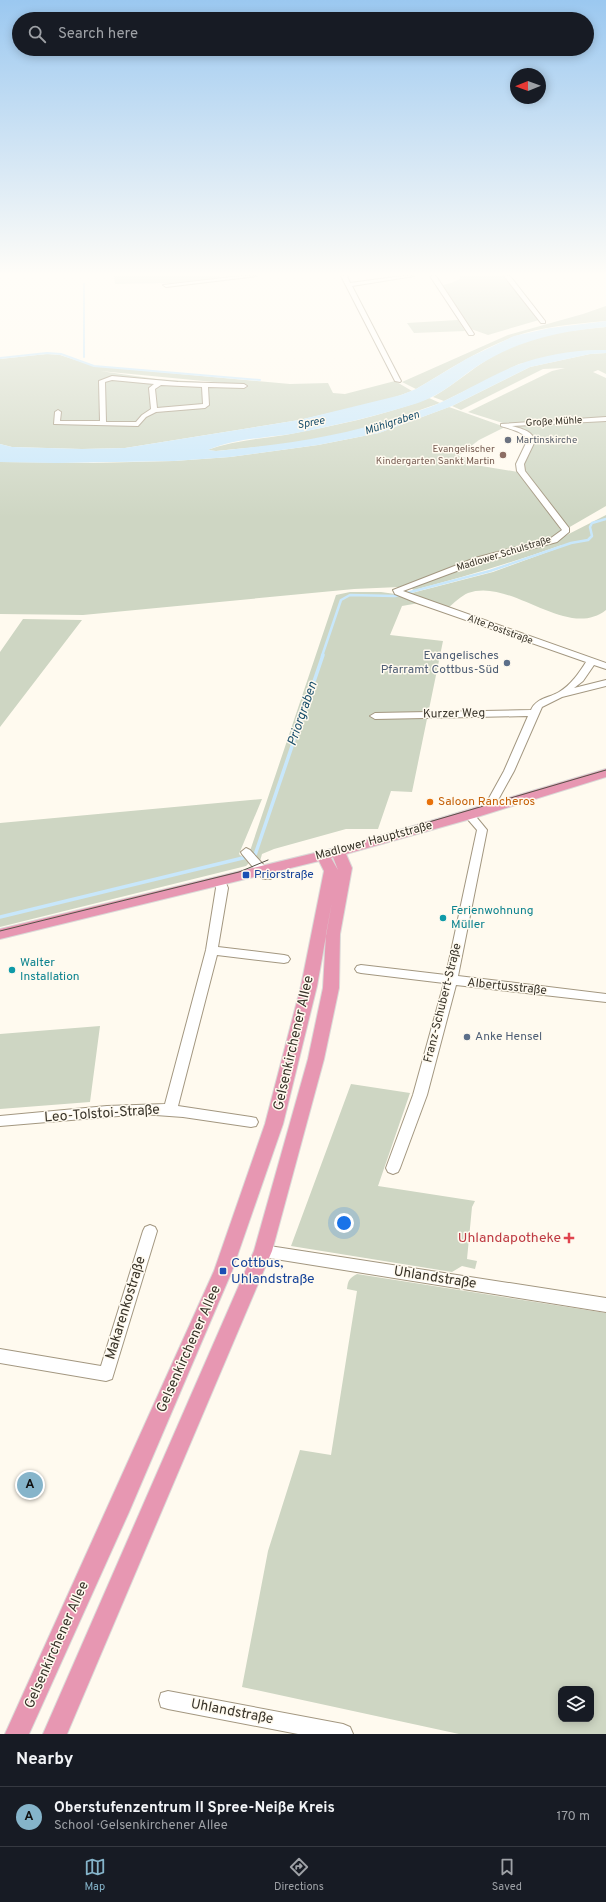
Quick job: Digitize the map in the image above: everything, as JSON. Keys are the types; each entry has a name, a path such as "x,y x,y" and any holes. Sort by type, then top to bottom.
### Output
{"main road":[{"name":"Madlower Hauptstraße","path":"0,934 220,881 262,869 331,854 469,815 606,773"},
{"name":"Gelsenkirchener Allee","path":"55,1734 263,1251 316,1059 331,988 332,934 345,868 331,854"},
{"name":"Gelsenkirchener Allee","path":"17,1734 121,1504 223,1272 274,1124 309,986 318,932 331,871 331,854"}],"street":[{"path":"386,357 398,381"},
{"path":"103,424 102,381 105,379 112,378 159,384 244,386"},
{"path":"154,410 152,388 159,384"},
{"path":"58,412 56,423 138,424 144,416 154,410 203,407 206,405 205,386"},
{"name":"Große Mühle","path":"503,425 606,419"},
{"name":"Madlower Schulstraße","path":"397,591 478,560 554,540 566,530 521,471 520,464 531,441 530,437 526,433 503,425"},
{"name":"Alte Poststraße","path":"397,591 409,597 606,666"},
{"path":"559,695 580,679 591,662"},
{"path":"488,809 509,771 533,713 538,705 559,695 606,683"},
{"name":"Kurzer Weg","path":"375,716 533,713"},
{"name":"Franz-Schubert-Straße","path":"393,1168 420,1095 451,981 482,830 469,815"},
{"path":"246,852 262,869"},
{"path":"170,1110 212,950 222,888 220,881"},
{"path":"212,950 284,959"},
{"name":"Albertusstraße","path":"361,969 451,981 606,998"},
{"name":"Leo-Tolstoi-Straße","path":"0,1121 79,1113 142,1109 170,1110 219,1119 251,1122"},
{"name":"Makarenkostraße","path":"0,1356 106,1374 150,1232"},
{"name":"Uhlandstraße","path":"263,1251 606,1305"},
{"name":"Uhlandstraße","path":"168,1700 257,1716 343,1734"}],"green space":[{"path":"20,357 66,357 94,366 290,384 328,383 333,393 345,394 395,381 412,391 387,400 299,420 125,448 82,449 12,447 0,444 0,359","holes":["100,371 245,385 157,379"]},
{"path":"459,357 470,357 416,389 402,382"},
{"path":"492,357 553,357 519,364 444,401 433,397"},
{"path":"577,357 606,357 606,374 598,370 593,372 606,378 606,418 506,424 468,412 552,371 565,368 543,369 461,410 452,406 530,367"},
{"path":"429,398 440,403 359,429 326,437 275,445 216,451 207,450 236,442 285,435 358,420"},
{"path":"449,407 505,427 479,440 458,456 478,460 475,465 518,472 561,530 561,533 552,538 506,550 399,587 354,589 83,615 0,614 0,462 93,463 174,461 230,457 318,445 379,433"},
{"path":"606,420 606,506 568,528 524,472 522,465 535,439 527,431 510,425"},
{"path":"606,515 606,610 591,618 574,618 557,614 502,593 485,590 468,593 448,608 408,594 493,572 564,546 562,545 433,585 414,590 410,588 492,557 555,541"},
{"path":"350,592 381,592 395,594 419,603 402,606 390,635 443,641 412,792 391,791 378,829 346,829 274,849 262,854 260,861 250,851 336,595"},
{"path":"23,619 82,620 0,727 0,652"},
{"path":"262,799 239,854 249,863 246,866 0,927 0,823"},
{"path":"100,1026 90,1102 0,1109 0,1034"},
{"path":"351,1084 410,1093 378,1186 475,1201 472,1207 467,1259 477,1261 475,1269 462,1266 452,1272 291,1246"},
{"path":"357,1274 606,1313 606,1734 459,1734 242,1687 268,1551 300,1450 331,1455 357,1291 347,1289 349,1280"}],"water":[{"path":"492,357 427,400 339,424 291,434 238,441 208,450 216,451 286,443 355,430 435,405 499,373 527,361 543,357 577,357 530,367 452,406 379,433 318,445 230,457 174,461 56,463 0,462 0,444 12,447 82,449 125,448 299,420 401,395 416,389 468,358"}],"waterway":[{"path":"0,358 10,357"},
{"path":"69,357 94,366 260,380"},
{"name":"Priorgraben","path":"322,656 341,600 350,595 395,596 490,571 571,543 588,540 592,536 590,527 592,523 606,519"},
{"name":"Priorgraben","path":"0,917 255,855 323,655"}],"tram line":[{"path":"395,832 606,770"},
{"path":"0,931 239,872 268,860"}],"place":[{"name":"Martinskirche","path":"508,440"},
{"name":"Evangelischer Kindergarten Sankt Martin","path":"503,455"},
{"name":"Evangelisches Pfarramt Cottbus-Süd","path":"507,663"},
{"name":"Saloon Rancheros","path":"430,802"},
{"name":"Priorstraße","path":"246,875"},
{"name":"Ferienwohnung Müller","path":"443,918"},
{"name":"Walter Installation","path":"12,970"},
{"name":"Anke Hensel","path":"467,1037"},
{"name":"Uhlandapotheke","path":"569,1238"},
{"name":"Cottbus, Uhlandstraße","path":"223,1271"},
{"name":"Oberstufenzentrum II Spree-Neiße Kreis","path":"30,1485"}],"water label":[{"name":"Spree","path":"311,423"},
{"name":"Mühlgraben","path":"392,423"}]}
